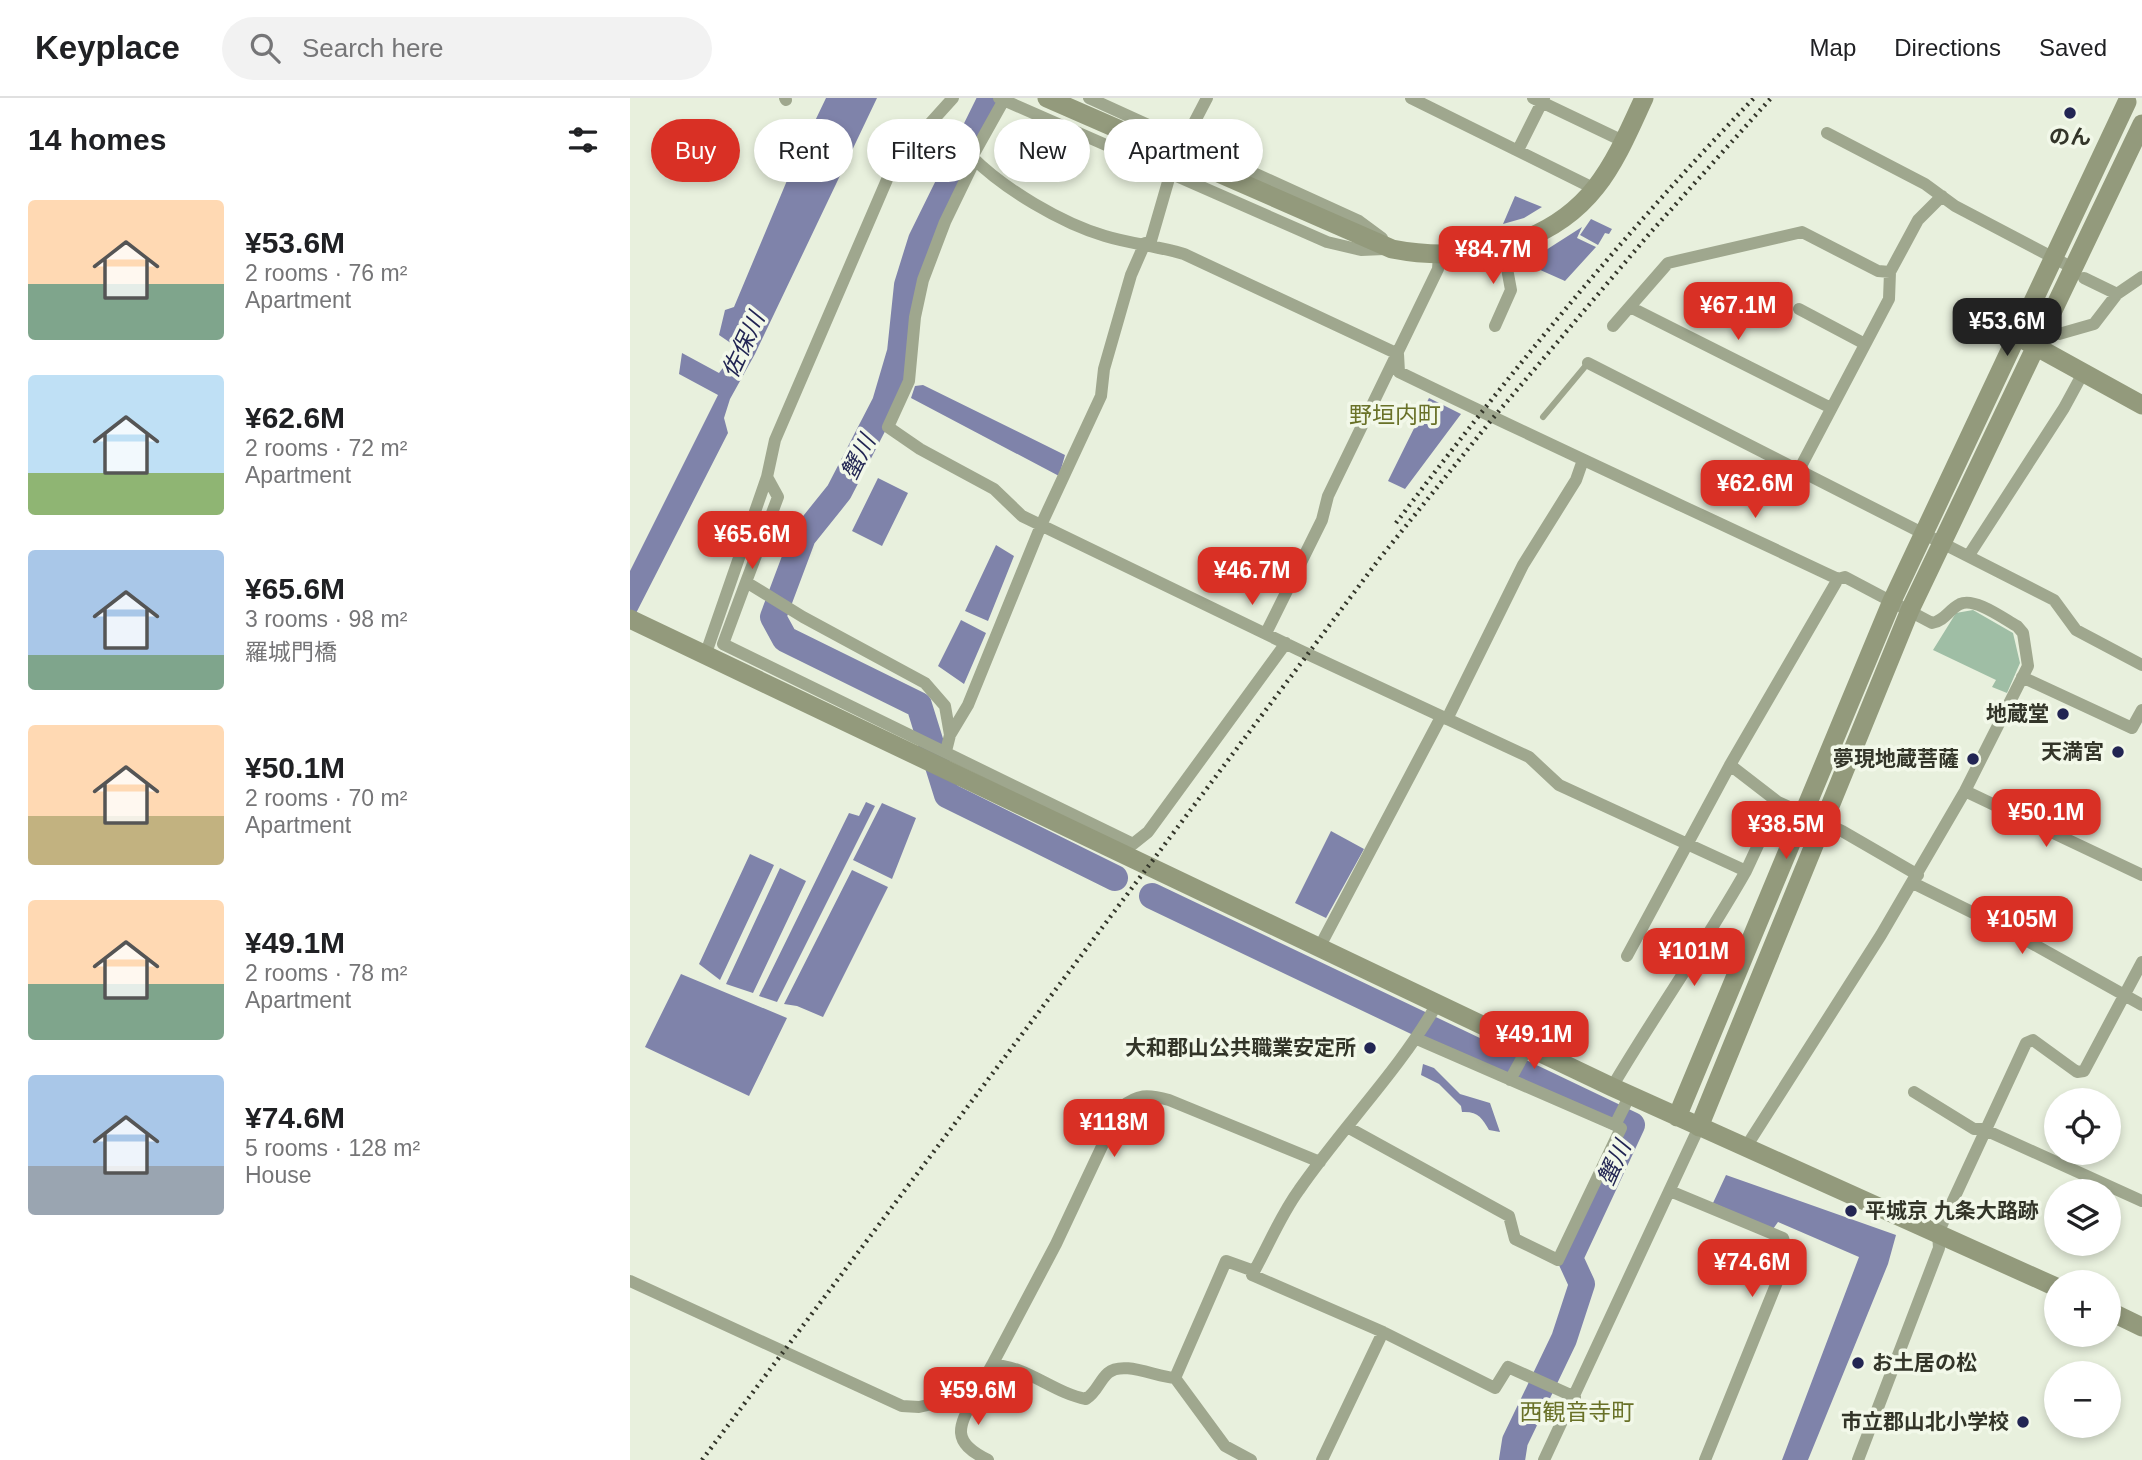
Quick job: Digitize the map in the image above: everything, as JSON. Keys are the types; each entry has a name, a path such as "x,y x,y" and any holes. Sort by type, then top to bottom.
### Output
{"street":[{"path":"706,653 766,477 775,440 889,175 916,139 953,98"},
{"path":"1047,98 1392,249"},
{"path":"1089,98 1133,119"},
{"path":"1196,119 1207,98"},
{"path":"1411,98 1595,188"},
{"path":"1194,182 1327,242 1361,250 1392,249 1439,256 1469,255 1503,247 1542,230 1574,209 1595,188 1623,141 1644,98"},
{"path":"980,142 1002,99 1104,143"},
{"path":"1518,150 1540,99 1623,141"},
{"path":"1677,1116 1892,601 2129,104"},
{"path":"1544,1460 1699,1127 1910,610 2035,346 2078,273 2136,150 2142,124"},
{"path":"1827,133 1925,184 1941,196 2117,294"},
{"path":"980,164 1007,187 1077,225 1106,237 1148,244 1184,254 1398,354"},
{"path":"1263,178 1359,221 1392,249"},
{"path":"964,182 945,222 923,280 915,317 909,381 888,427 920,449 994,489 1022,516 1042,523 1286,643 1529,757 1559,785 1688,842 1746,871"},
{"path":"946,751 950,735 968,705 1042,523 1101,396 1104,369 1131,275 1148,244 1167,182"},
{"path":"1799,470 1889,299 1890,272 1918,220 1941,196"},
{"path":"1613,326 1668,263 1802,233 1878,271 1890,272"},
{"path":"1495,326 1511,290 1503,247"},
{"path":"1266,632 1322,520 1328,496 1438,269 1439,256"},
{"path":"2059,334 2094,324 2117,294 2142,277"},
{"path":"1630,307 1831,408"},
{"path":"1799,309 1866,344"},
{"path":"2016,337 2142,405"},
{"path":"1398,354 1399,372 1623,480 1681,502 1838,579 1845,578 1932,623 1943,621 1961,604 1970,603 2017,626 2023,633 2028,658 2022,677 1965,791 1915,879 1746,1147"},
{"path":"1588,363 2054,600 2076,630 2142,664"},
{"path":"1969,555 2064,408 2083,373"},
{"path":"1319,948 1444,718 1523,565 1576,480 1583,460"},
{"path":"766,477 778,497 723,644 1133,844 1147,832 1286,643"},
{"path":"1627,956 1730,765 1838,579"},
{"path":"747,582 803,617 925,683 945,706 950,735"},
{"path":"630,619 1612,1087 2044,1282"},
{"path":"2022,677 2137,733 2142,710"},
{"path":"1730,765 1778,802 1823,822 1915,879 2142,1005"},
{"path":"1965,791 2142,875"},
{"path":"1612,1087 1650,1021 1711,933 1746,871 1778,802"},
{"path":"1858,1460 1939,1248 1938,1233 1966,1177 1983,1129 2026,1043 2033,1040 2077,1072 2084,1071 2142,962"},
{"path":"1437,1004 1417,1039 1297,1192 1252,1275 1383,1332 1495,1388 1508,1367 1575,1397"},
{"path":"1349,1128 1509,1216 1515,1239 1558,1260 1621,1128 1417,1039"},
{"path":"1510,1080 1528,1047"},
{"path":"1914,1092 1974,1129 1983,1129 2142,1202"},
{"path":"988,1460 968,1451 961,1441 961,1423 1056,1244 1120,1108 1135,1096 1150,1095 1169,1100 1320,1162"},
{"path":"1615,1125 1630,1095"},
{"path":"1670,1191 1783,1238 1788,1255 1705,1460"},
{"path":"1175,1378 1226,1261 1254,1271"},
{"path":"630,1281 902,1406 919,1407 976,1394"},
{"path":"2121,1317 2142,1327"},
{"path":"1322,1460 1383,1332"},
{"path":"992,1365 1007,1365 1073,1397 1086,1399 1095,1393 1108,1373 1121,1367 1175,1378 1225,1446 1251,1460"}],"lane":[{"path":"1543,417 1588,363"}],"green space":[{"path":"1973,610 2013,633 2020,663 2007,693 1992,687 1996,680 1933,650 1956,613"}],"water":[{"path":"826,98 877,98 853,148 853,119 816,119"},
{"name":"佐保川","path":"786,182 837,182 755,354 730,399 724,418 728,433 630,625 630,571 718,395 679,374 682,353 719,373 738,348 719,335 725,310 734,307"},
{"path":"1515,196 1542,207 1524,218 1503,224"},
{"path":"1591,219 1612,229 1609,234 1605,233 1598,245 1580,235"},
{"path":"1582,227 1577,238 1596,247 1565,281 1538,269 1546,250"},
{"path":"923,385 1065,455 1059,476 911,398 915,386"},
{"path":"1429,398 1461,414 1405,489 1388,481"},
{"path":"878,478 908,493 882,546 852,531"},
{"path":"996,545 1014,556 988,621 965,611"},
{"path":"961,620 986,633 964,684 938,666"},
{"path":"866,802 875,806 777,1002 759,996 849,813 859,816"},
{"path":"882,803 916,818 892,879 853,860"},
{"path":"1331,831 1364,849 1326,918 1295,903"},
{"path":"750,854 774,865 720,980 699,964"},
{"path":"780,868 806,881 753,993 726,984"},
{"path":"852,870 888,887 823,1017 797,1006 784,1004"},
{"path":"681,974 787,1018 749,1096 645,1047"},
{"path":"1423,1064 1434,1068 1460,1094 1490,1103 1500,1132 1489,1130 1476,1114 1462,1112 1461,1106 1439,1084 1421,1075"},
{"path":"1726,1175 1896,1235 1888,1264 1808,1460 1782,1460 1859,1257 1778,1222 1773,1229 1713,1203"}],"waterway":[{"name":"蟹川","path":"991,98 921,240 907,285 900,352 885,403 839,492 803,537 773,617 785,639 919,705 947,795 1115,878"},
{"name":"蟹川","path":"1152,896 1632,1125 1570,1258 1582,1284 1564,1339 1515,1441 1512,1460"}],"railway":[{"path":"1396,523 1569,305 1659,200 1754,98"},
{"path":"702,1460 1380,558 1493,418 1650,233 1771,98"}],"place":[{"name":"のん","path":"2070,113"},
{"name":"地蔵堂","path":"2063,714"},
{"name":"天満宮","path":"2118,752"},
{"name":"夢現地蔵菩薩","path":"1973,759"},
{"name":"大和郡山公共職業安定所","path":"1370,1048"},
{"name":"平城京 九条大路跡","path":"1851,1211"},
{"name":"お土居の松","path":"1858,1363"},
{"name":"市立郡山北小学校","path":"2023,1422"}],"district":[{"name":"野垣内町","path":"1395,415"},
{"name":"西観音寺町","path":"1577,1412"}]}
